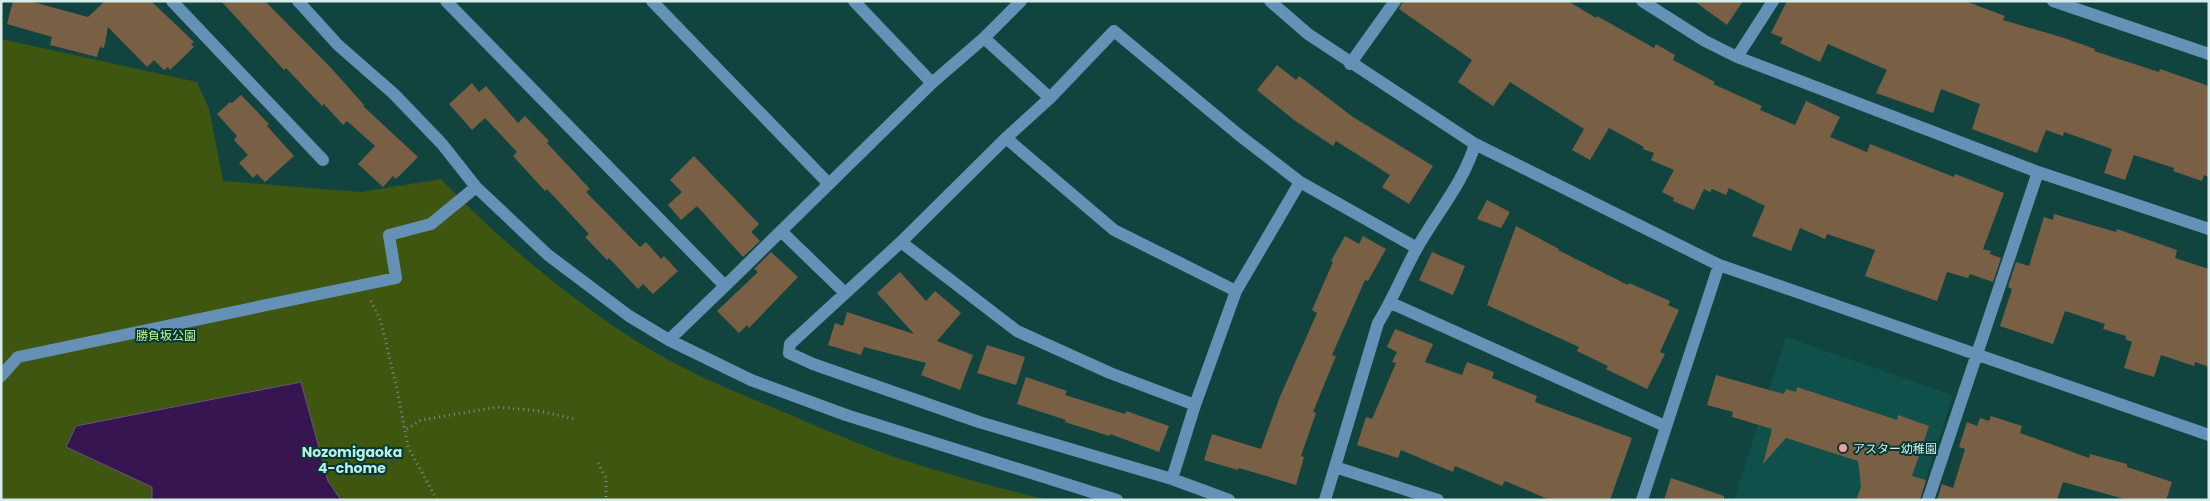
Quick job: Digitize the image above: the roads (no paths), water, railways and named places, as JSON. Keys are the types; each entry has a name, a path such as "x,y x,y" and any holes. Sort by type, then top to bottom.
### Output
{"street":[{"path":"172,1 323,160"},
{"path":"298,1 338,45 401,101 442,144 476,187 548,255 630,316 669,340 751,380 846,415 1081,494 1117,500"},
{"path":"446,1 725,286"},
{"path":"652,1 828,183"},
{"path":"854,1 932,83"},
{"path":"669,340 828,183 932,83 984,38 1021,1"},
{"path":"1270,1 1308,34 1350,64 1474,144 1719,265 2209,435"},
{"path":"1350,64 1396,1"},
{"path":"1642,1 1705,41 1736,57 2038,172 2209,229"},
{"path":"1736,57 1773,1"},
{"path":"2053,1 2209,54"},
{"path":"1229,500 1172,478 979,422 814,364 789,353 790,344 844,292 901,242 1006,138 1050,98 1114,31 1300,182 1417,248"},
{"path":"984,38 1050,98"},
{"path":"1006,138 1114,230 1236,292"},
{"path":"1325,500 1378,323 1391,303 1417,248 1470,162 1474,144"},
{"path":"1928,500 2038,172"},
{"path":"1172,478 1195,405 1236,292 1300,182"},
{"path":"1,376 18,357 362,283 396,278 389,235 431,224 476,187"},
{"path":"781,231 844,292"},
{"path":"901,242 1017,331 1110,373 1195,405"},
{"path":"1642,500 1719,265"},
{"path":"1391,303 1665,426"},
{"path":"1335,466 1438,500"}],"place":[{"name":"アスター幼稚園","path":"1843,448"}],"district":[{"name":"Nozomigaoka 4-chome","path":"352,460"}],"park label":[{"name":"勝負坂公園","path":"166,335"}]}
